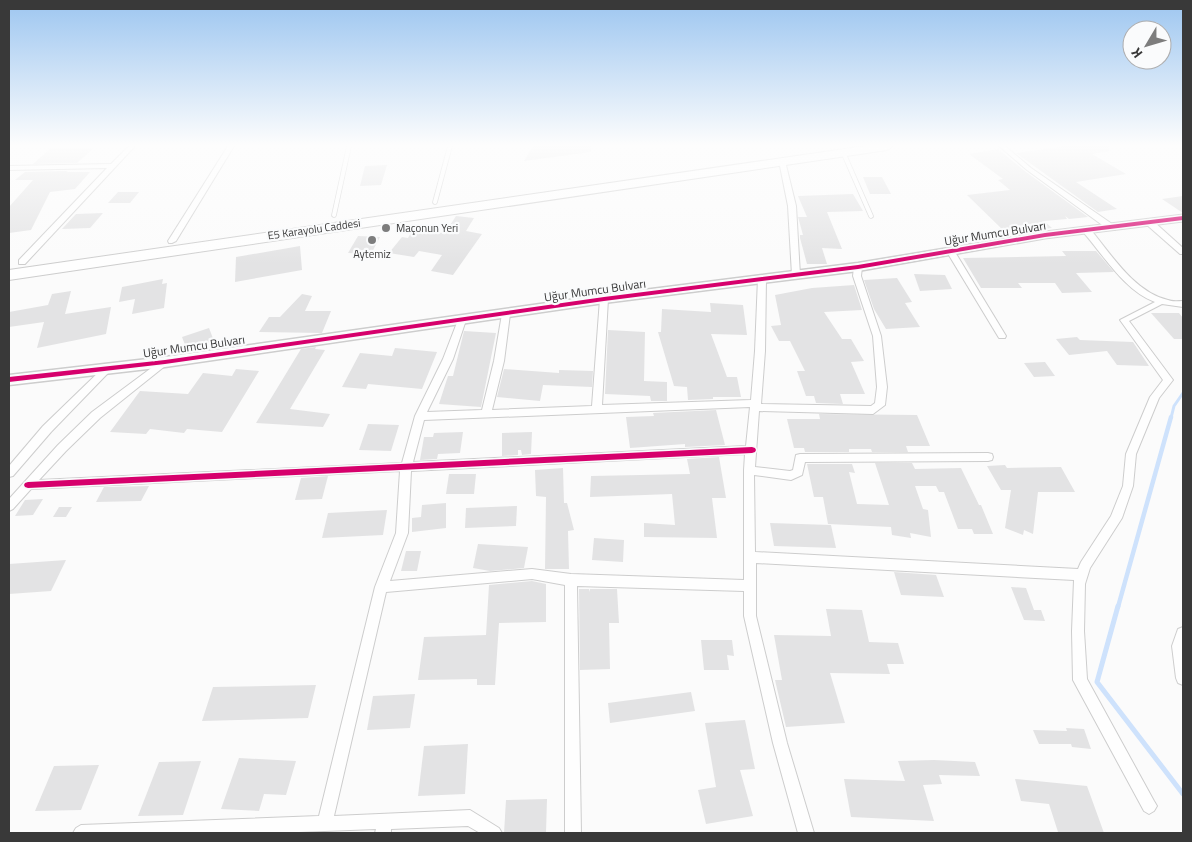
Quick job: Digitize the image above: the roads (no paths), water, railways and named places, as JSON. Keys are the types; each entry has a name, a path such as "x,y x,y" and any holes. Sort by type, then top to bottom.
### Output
{"highway":[{"name":"E5 Karayolu Caddesi","path":"13,263 549,185"},
{"name":"E5 Karayolu Caddesi","path":"9,275 615,185"},
{"path":"9,280 116,258"}],"street":[{"path":"13,263 94,185"},
{"path":"172,241 207,185"},
{"path":"787,185 792,206 796,274"},
{"path":"1053,185 1112,228"},
{"name":"Uğur Mumcu Bulvarı","path":"9,380 165,362 604,299 858,267 1045,236 1183,218"},
{"path":"1150,222 1183,252"},
{"path":"1087,231 1144,295 1159,303 1183,304"},
{"path":"952,252 1002,336"},
{"path":"420,416 597,408 756,405 873,410 880,405 882,387 877,336 857,276 858,267"},
{"path":"762,278 756,405 749,470 750,616 780,743 806,833"},
{"path":"597,408 604,299"},
{"path":"1149,806 1080,680 1078,631 1079,584 1085,566 1116,518 1128,486 1131,454 1155,397 1168,380 1124,320 1159,303"},
{"path":"486,412 498,361 506,314"},
{"path":"324,823 381,587 402,533 406,468 420,416 448,358 462,320"},
{"path":"9,506 96,415 165,362"},
{"path":"9,473 47,429 107,369"},
{"path":"28,485 752,450"},
{"path":"749,470 791,476 798,472 800,458 988,457"},
{"path":"750,557 1082,575"},
{"path":"381,587 532,574 571,580 750,586"},
{"path":"571,580 573,833"},
{"path":"1183,633 1178,646 1183,678"},
{"path":"82,833 324,823 384,827 470,818 494,833"}],"lane":[{"path":"334,215 340,185"},
{"path":"435,202 439,185"},
{"path":"858,185 871,216"}],"waterway":[{"path":"1171,418 1174,406 1183,393"},
{"path":"1118,607 1171,417"},
{"path":"1118,606 1097,682 1183,794"}],"place":[{"name":"Maçonun Yeri","path":"386,228"},
{"name":"Aytemiz","path":"372,240"}]}
